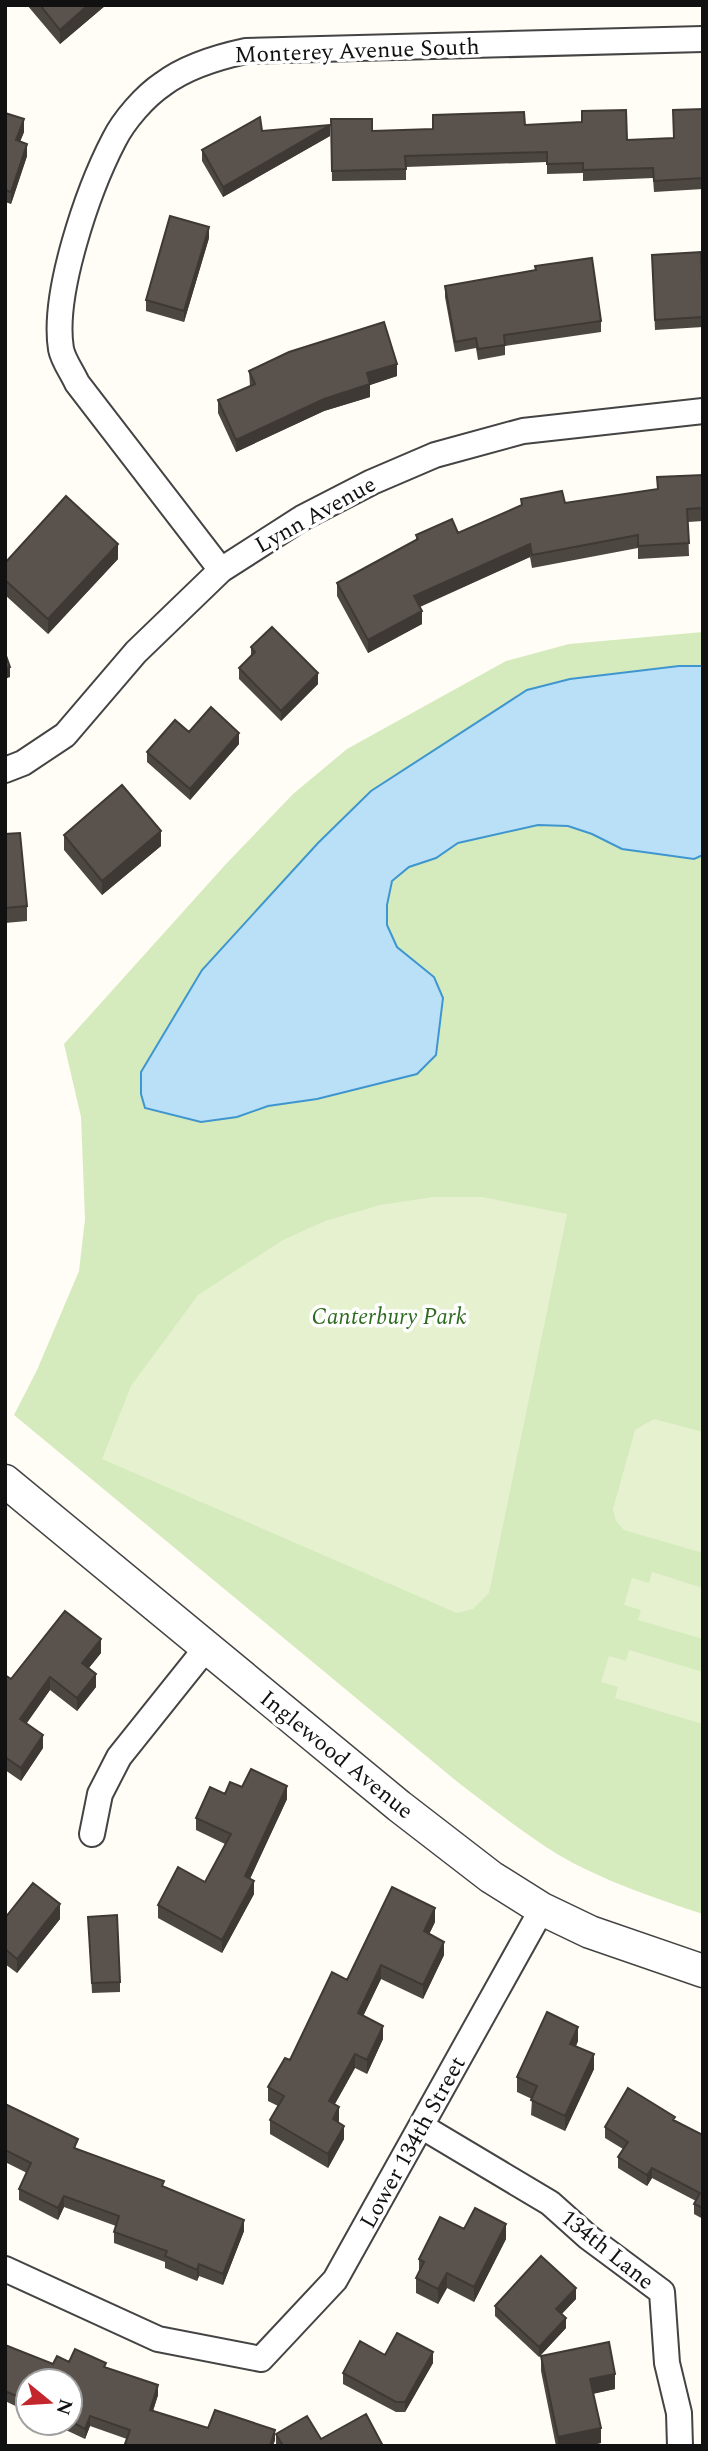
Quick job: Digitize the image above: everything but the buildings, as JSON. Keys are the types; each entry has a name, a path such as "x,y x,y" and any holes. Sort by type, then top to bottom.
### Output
{"street":[{"name":"Monterey Avenue South","path":"221,570 77,383 61,352 59,318 67,273 89,203 115,138 138,107 163,84 175,77 217,57 246,51 703,39"},
{"name":"Lynn Avenue","path":"5,770 23,763 65,735 136,652 221,570 302,518 372,482 435,455 523,431 703,411"},
{"name":"Inglewood Avenue","path":"5,1481 399,1806 491,1877 541,1909 590,1932 703,1971"},
{"path":"92,1834 100,1794 118,1757 207,1647"},
{"name":"Lower 134th Street","path":"5,2269 158,2339 261,2359 335,2280 541,1909"},
{"name":"134th Lane","path":"421,2126 550,2203 588,2237 662,2292 667,2363 679,2413 680,2446"}],"green space":[{"name":"Canterbury Park","path":"703,632 703,1914 591,1872 557,1854 520,1829 460,1784 14,1415 37,1370 79,1271 85,1219 81,1117 64,1044 226,864 293,794 347,749 506,661 569,644"},
{"path":"434,1197 482,1197 567,1214 489,1593 473,1609 457,1613 102,1459 131,1386 198,1295 283,1240 325,1221 380,1205"},
{"path":"654,1419 703,1432 703,1553 624,1530 616,1521 613,1509 635,1430"},
{"path":"652,1572 703,1588 703,1639 638,1620 641,1610 624,1605 632,1578 649,1583"},
{"path":"629,1650 703,1672 703,1724 615,1698 618,1687 601,1682 609,1656 626,1661"}],"water":[{"path":"679,666 703,666 703,855 694,859 622,849 568,826 538,825 458,843 436,858 409,867 392,881 387,905 387,925 397,947 434,977 443,998 436,1055 417,1074 317,1099 268,1106 237,1117 201,1122 145,1108 141,1094 141,1072 202,970 318,843 371,791 527,690 570,679"}]}
